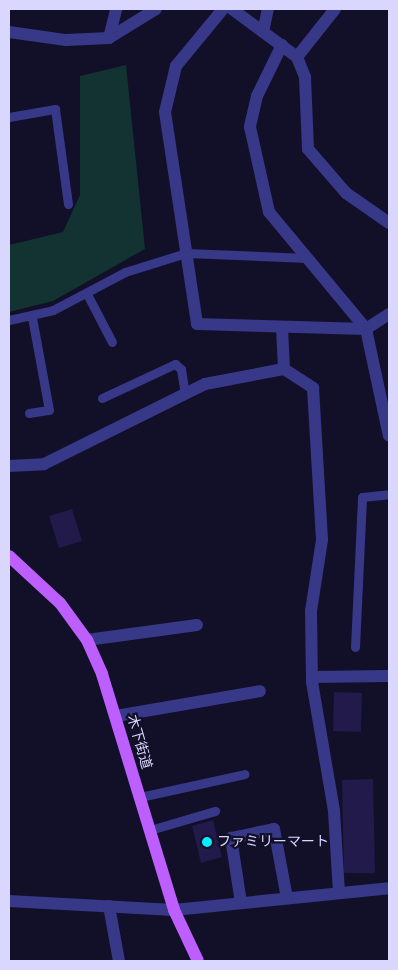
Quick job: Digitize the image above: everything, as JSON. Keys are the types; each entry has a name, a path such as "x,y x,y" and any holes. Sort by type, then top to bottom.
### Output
{"main road":[{"name":"木下街道","path":"9,556 60,603 87,640 116,716 174,910 198,961"}],"street":[{"path":"109,38 116,9"},
{"path":"9,32 66,40 109,38 156,9"},
{"path":"224,9 176,66 165,112 197,324 366,329 389,314"},
{"path":"232,9 297,57 305,77 308,149 346,194 389,223"},
{"path":"263,32 268,9"},
{"path":"297,57 335,9"},
{"path":"282,45 257,96 250,127 269,212 366,329 388,421 389,436"},
{"path":"282,328 284,369"},
{"path":"9,466 44,464 205,384 284,369 313,388 322,540 311,611 312,677 334,810 338,892"},
{"path":"87,640 197,625"},
{"path":"312,677 389,676"},
{"path":"116,716 260,691"},
{"path":"242,903 231,838 274,829 287,898"},
{"path":"9,901 174,910 389,888"},
{"path":"109,906 119,961"}],"lane":[{"path":"9,117 55,109 68,204"},
{"path":"9,320 32,317 87,294 125,272 186,253 308,258"},
{"path":"87,294 112,342"},
{"path":"28,413 49,410 32,317"},
{"path":"102,398 175,364 181,369 185,394"},
{"path":"355,647 362,497 389,494"},
{"path":"140,797 245,774"},
{"path":"150,830 215,811"}],"green space":[{"path":"126,65 145,249 53,301 9,312 9,245 63,232 80,195 80,76"}],"building":[{"path":"72,509 82,541 59,548 49,516"},
{"path":"334,692 362,693 361,732 333,731"},
{"path":"373,779 375,873 344,873 342,780"},
{"name":"ファミリーマート","path":"213,820 222,857 201,863 192,826"}],"place":[{"name":"ファミリーマート","path":"207,842"}]}
